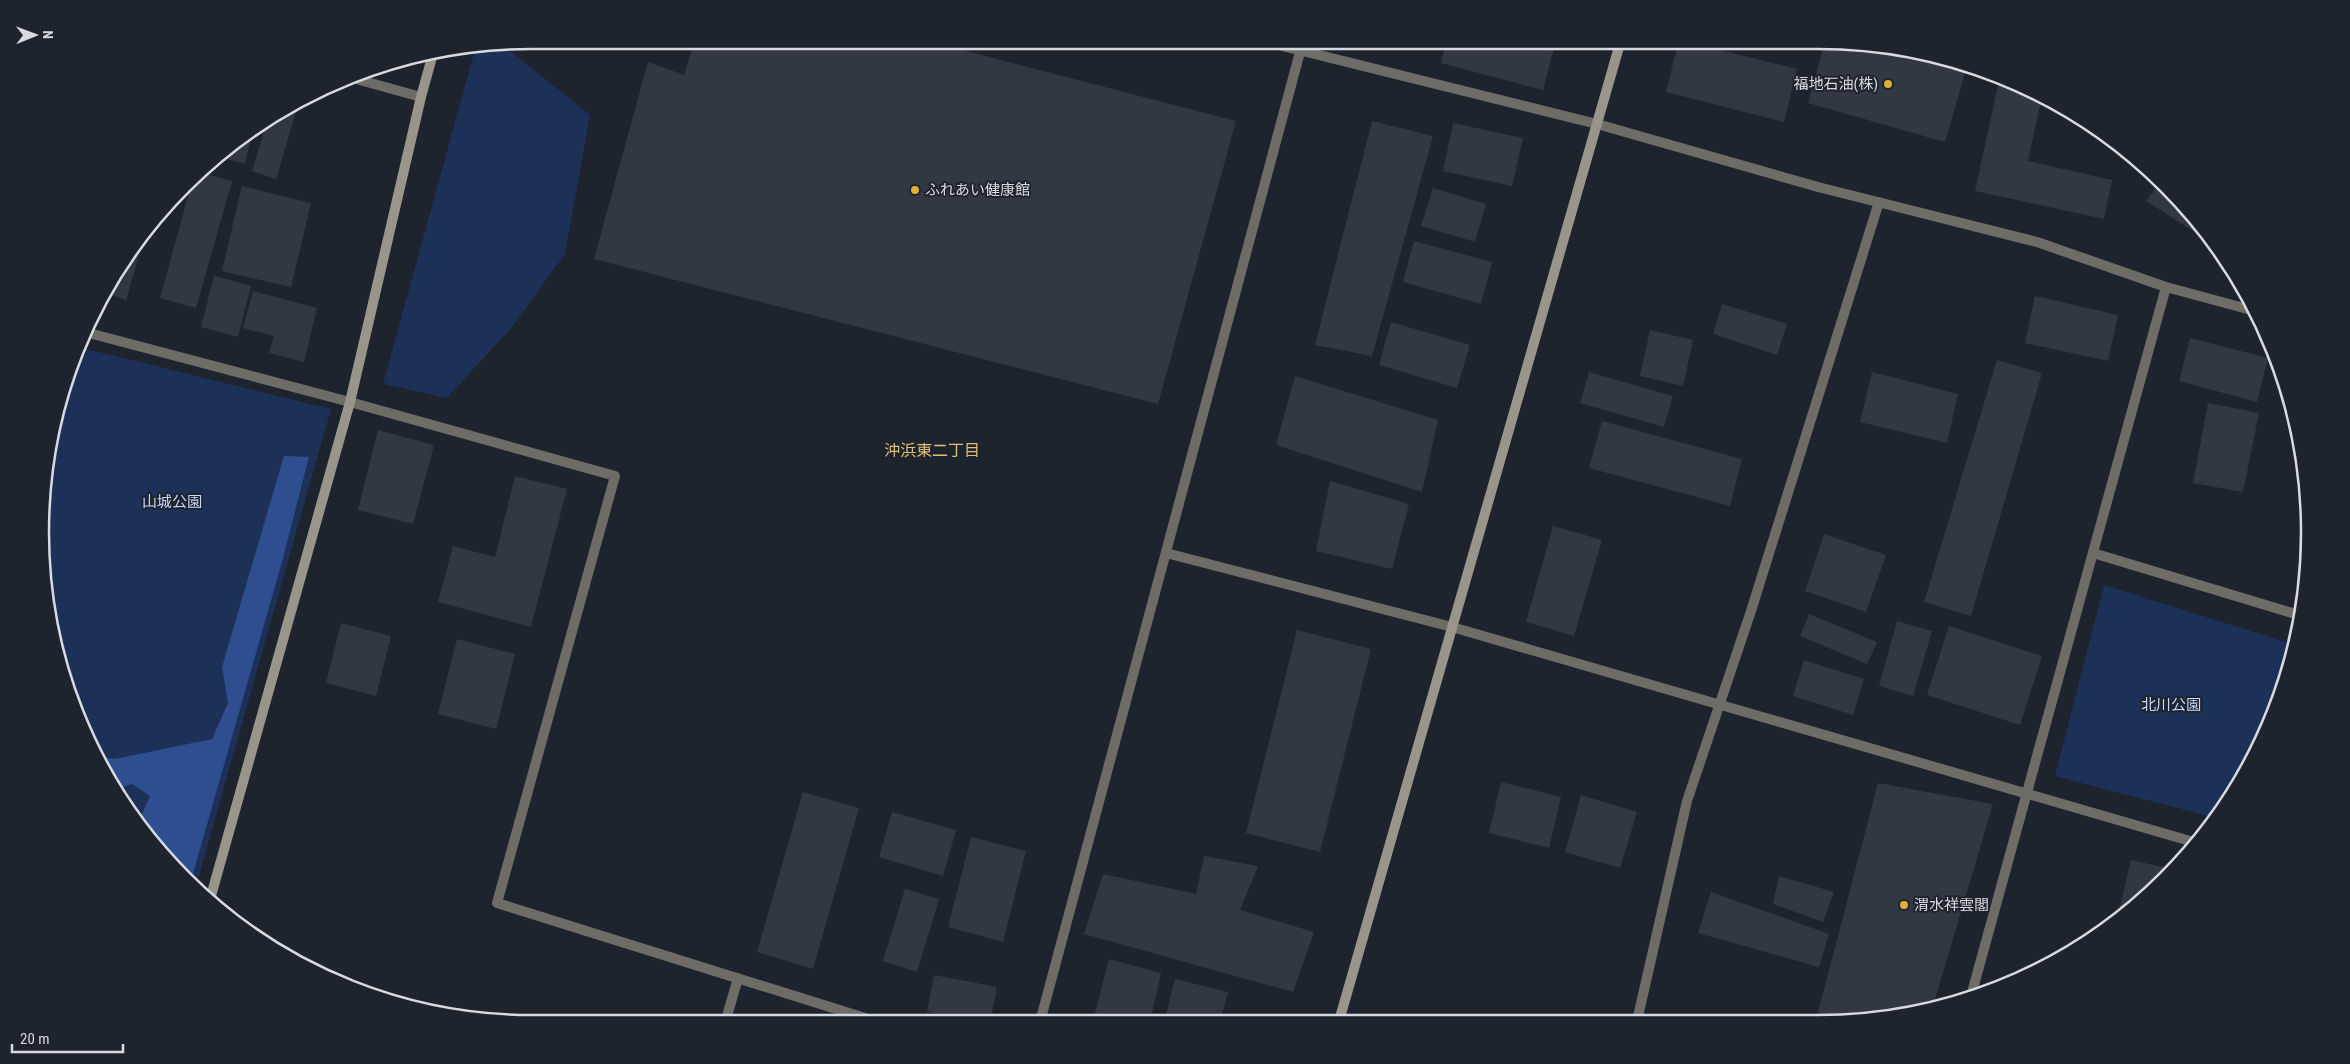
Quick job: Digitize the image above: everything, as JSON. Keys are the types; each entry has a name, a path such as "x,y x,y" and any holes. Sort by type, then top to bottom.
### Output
{"street":[{"path":"1290,49 1597,124 1879,202 2037,242 2166,287 2246,309"},
{"path":"1341,1015 1618,49"},
{"path":"1042,1015 1300,52"},
{"path":"212,894 350,402 431,59"},
{"path":"361,80 421,97"},
{"path":"1638,1015 1687,801 1750,611 1879,202"},
{"path":"1973,990 2166,287"},
{"path":"92,334 350,402 615,476 497,904 856,1015"},
{"path":"1166,553 1452,627 2189,841"},
{"path":"2093,554 2294,614"},
{"path":"727,1015 738,978"}],"green space":[{"path":"508,50 590,115 565,254 512,327 447,398 383,384 474,52"},
{"name":"山城公園","path":"85,349 331,409 198,881 169,851 149,826 113,774 86,717 65,657 53,595 49,532 53,469 65,407"},
{"name":"北川公園","path":"2104,585 2288,643 2276,687 2251,746 2237,774 2208,816 2055,776"}],"shaded area":[{"path":"284,456 309,457 282,562 192,876 169,851 141,816 150,796 132,784 122,787 105,757 115,759 212,739 228,703 222,667"}],"building":[{"name":"ふれあい健康館","path":"692,49 959,49 1236,121 1158,404 594,259 648,62 684,75"},
{"path":"1445,49 1554,49 1543,90 1441,63"},
{"path":"1677,49 1716,49 1797,69 1784,122 1666,92"},
{"name":"福地石油(株)","path":"1823,49 1881,53 1912,58 1965,72 1945,142 1808,103"},
{"path":"1998,84 2040,103 2028,161 2112,180 2104,219 1975,191"},
{"path":"297,110 276,179 252,171 265,129"},
{"path":"1372,121 1433,136 1372,356 1315,345"},
{"path":"1453,123 1523,138 1512,186 1443,171"},
{"path":"251,140 245,164 226,159"},
{"path":"207,174 232,181 196,308 160,298 190,190"},
{"path":"242,186 311,203 291,287 222,271"},
{"path":"2156,187 2198,234 2146,201"},
{"path":"1433,188 1486,204 1475,242 1421,226"},
{"path":"1414,241 1492,262 1481,304 1403,282"},
{"path":"141,249 126,300 111,295"},
{"path":"214,276 251,286 238,337 201,327"},
{"path":"253,291 317,308 304,362 269,353 274,336 243,328"},
{"path":"2035,296 2118,315 2108,361 2025,343"},
{"path":"1722,304 1787,324 1777,355 1713,334"},
{"path":"1391,322 1470,345 1457,388 1379,365"},
{"path":"1650,330 1693,340 1683,386 1640,376"},
{"path":"2190,338 2268,358 2257,402 2179,381"},
{"path":"1997,360 2042,373 1971,616 1924,602"},
{"path":"1589,372 1673,396 1664,427 1580,403"},
{"path":"1872,372 1958,394 1947,443 1860,422"},
{"path":"1295,376 1438,420 1422,492 1276,445"},
{"path":"2208,403 2259,413 2243,492 2193,483"},
{"path":"1602,421 1742,459 1730,506 1589,468"},
{"path":"378,430 434,445 413,524 358,510"},
{"path":"515,476 567,489 531,627 438,602 453,546 495,557"},
{"path":"1330,481 1409,504 1392,569 1316,551"},
{"path":"1553,526 1602,540 1574,636 1526,622"},
{"path":"1824,534 1886,555 1866,612 1805,591"},
{"path":"1809,614 1877,642 1867,664 1800,636"},
{"path":"1897,621 1932,631 1913,696 1879,686"},
{"path":"341,623 391,636 376,696 326,683"},
{"path":"1949,626 2042,656 2020,725 1927,695"},
{"path":"1297,630 1371,649 1320,852 1246,833"},
{"path":"457,639 515,654 496,729 438,714"},
{"path":"1804,660 1864,679 1853,715 1793,696"},
{"path":"1501,782 1561,797 1549,848 1489,833"},
{"name":"渭水祥雲閣","path":"1878,783 1993,804 1935,1001 1881,1011 1817,1015"},
{"path":"803,792 859,808 813,969 757,952"},
{"path":"1581,795 1637,812 1620,868 1565,852"},
{"path":"892,812 956,830 943,876 879,857"},
{"path":"971,837 1026,851 1003,942 948,927"},
{"path":"1204,856 1258,866 1240,910 1314,932 1293,992 1084,934 1103,874 1196,894"},
{"path":"2131,860 2166,868 2137,895 2119,909"},
{"path":"1779,876 1834,892 1823,922 1773,904"},
{"path":"905,889 939,899 917,972 883,961"},
{"path":"1711,892 1829,934 1819,967 1698,933"},
{"path":"1109,959 1161,973 1152,1015 1095,1015"},
{"path":"934,975 997,987 992,1015 944,1015 927,1012"},
{"path":"1175,979 1228,992 1222,1015 1166,1015"}],"place":[{"name":"福地石油(株)","path":"1888,84"},
{"name":"ふれあい健康館","path":"915,190"},
{"name":"渭水祥雲閣","path":"1904,905"}],"district":[{"name":"沖浜東二丁目","path":"932,450"}]}
